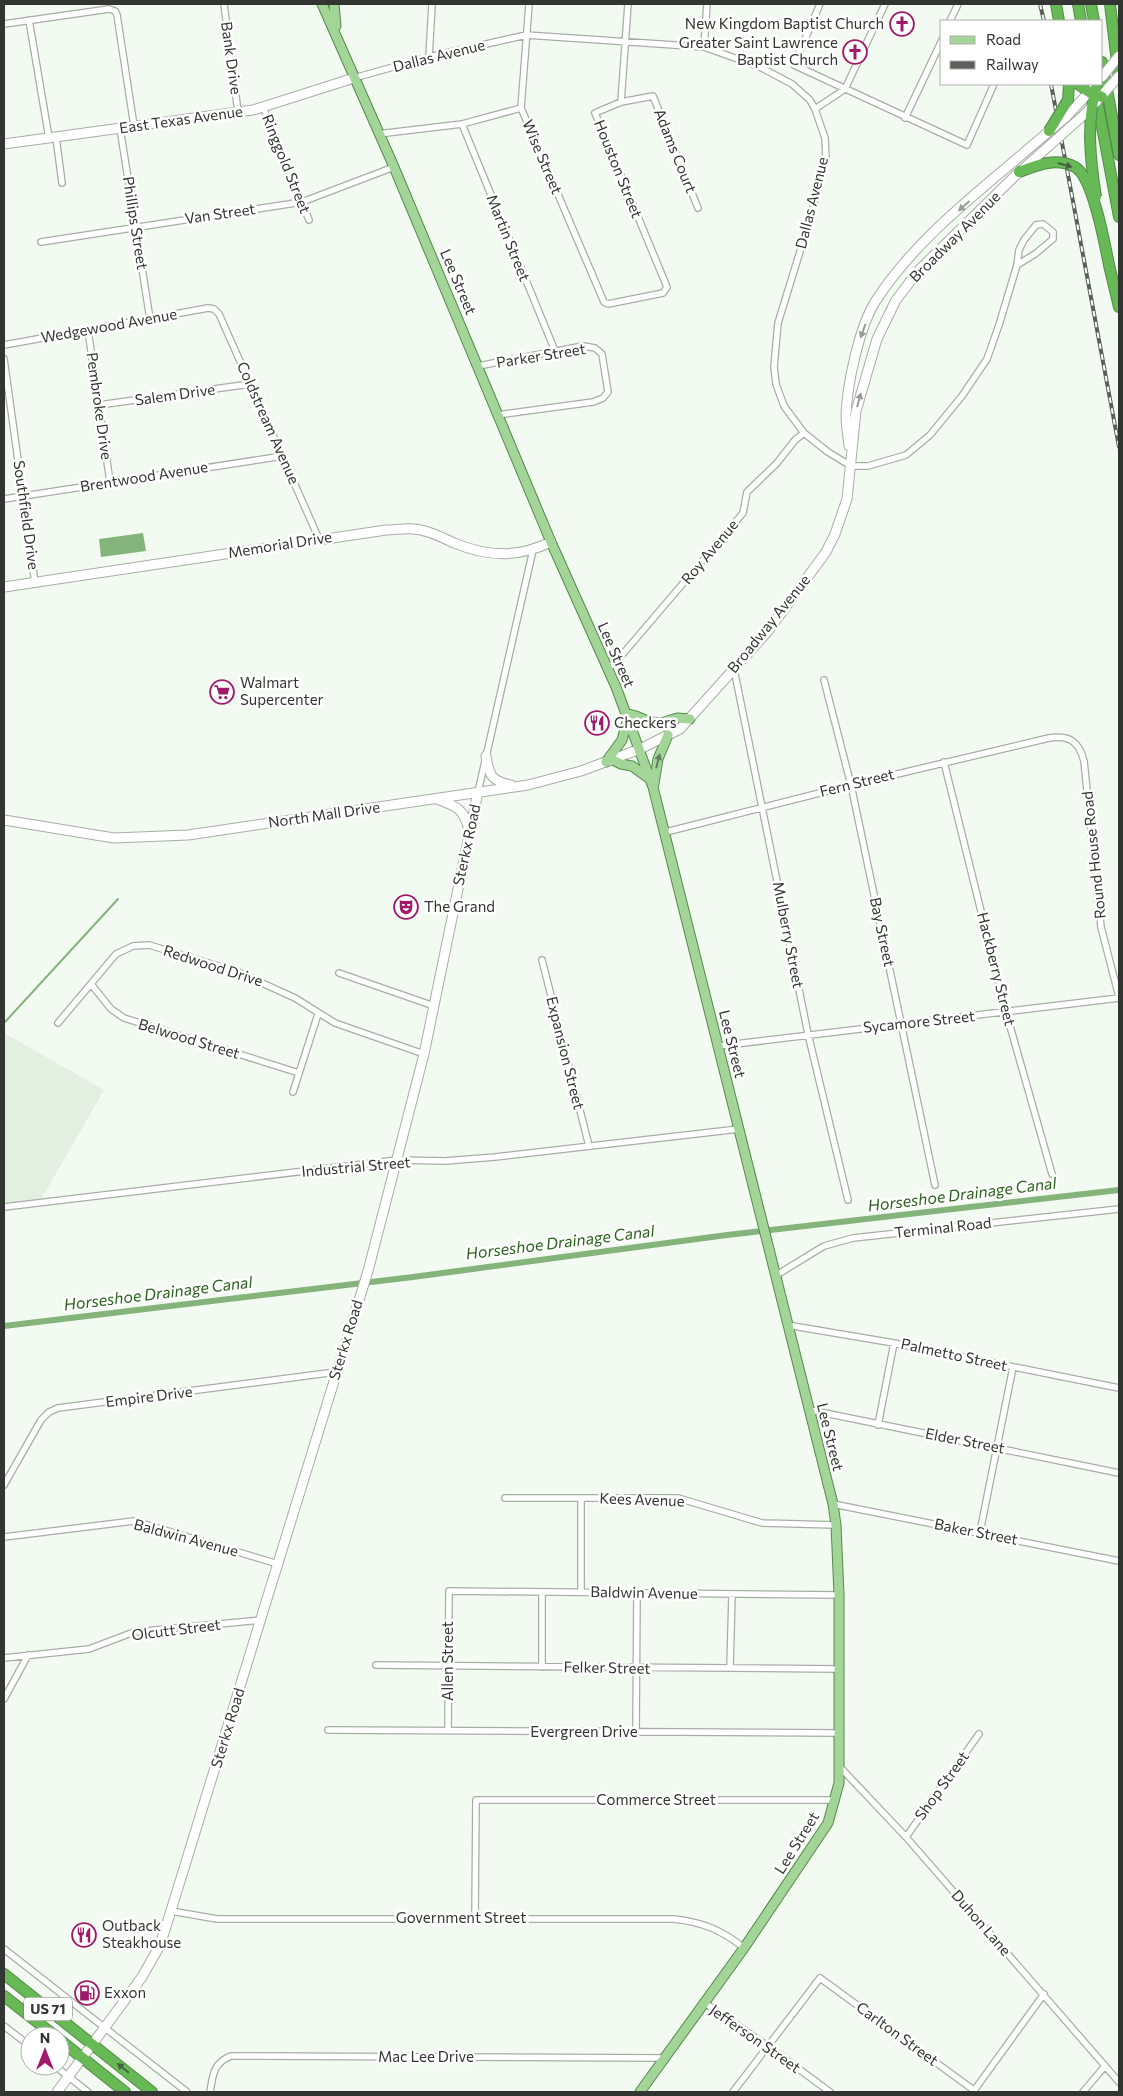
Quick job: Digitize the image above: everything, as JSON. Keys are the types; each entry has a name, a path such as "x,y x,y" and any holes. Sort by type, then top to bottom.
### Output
{"highway":[{"path":"1056,4 1059,20"},
{"path":"1078,4 1081,20"},
{"path":"1091,4 1094,20"},
{"path":"1110,4 1119,77"},
{"path":"1103,67 1119,155"},
{"path":"1049,131 1068,100 1069,85"},
{"path":"1081,85 1095,89"},
{"path":"1095,89 1092,107 1091,152 1099,219 1119,307"},
{"path":"1095,89 1119,217"},
{"path":"1019,172 1039,164 1056,162 1075,168 1084,176 1099,219"},
{"name":"US 71","path":"4,1974 152,2092"},
{"name":"US 71","path":"4,1996 42,2026"},
{"name":"US 71","path":"70,2048 126,2092"}],"main road":[{"name":"Lee Street","path":"322,4 394,168 551,542 608,668 652,783 666,832 833,1504 836,1525 839,1595 838,1669 840,1734 839,1783 836,1800 828,1823 744,1948 640,2092"},
{"path":"334,4 334,20 347,62"},
{"path":"668,735 658,759 652,783 632,766 608,760 622,740 627,716 636,714 647,721 657,723 666,723 677,718 690,719"}],"street":[{"name":"Bank Drive","path":"224,4 238,112"},
{"path":"429,57 432,4"},
{"name":"Wise Street","path":"529,4 521,108 604,302"},
{"name":"Houston Street","path":"604,302 608,304 663,293 667,288 595,113 621,102 628,4"},
{"path":"704,47 707,4"},
{"path":"820,4 794,65 905,118 966,145 994,85"},
{"path":"815,109 846,89 885,4"},
{"path":"950,20 958,4"},
{"path":"4,24 109,9 115,11 134,126"},
{"path":"29,20 62,183"},
{"name":"Dallas Avenue","path":"354,78 429,57 526,35 625,40 704,47 774,74 792,84 810,100 815,109 825,138 826,157 810,219 778,323 774,366 776,384 784,406 804,433 828,452 851,466"},
{"path":"905,118 940,44"},
{"path":"1103,76 1119,56"},
{"name":"Broadway Avenue","path":"851,466 846,416 850,380 861,336 874,303 912,254 1095,89 1119,77"},
{"name":"East Texas Avenue","path":"4,144 238,112 263,107 354,78"},
{"name":"Adams Court","path":"621,102 653,96 698,208"},
{"name":"Ringgold Street","path":"263,107 309,220"},
{"name":"Broadway Avenue","path":"640,749 683,728 768,631 826,552 835,534 847,499 856,411 863,383 877,339 896,300 918,270 1019,172 1056,142 1092,107"},
{"path":"378,134 462,124 521,108"},
{"name":"Martin Street","path":"462,124 555,351"},
{"name":"Phillips Street","path":"120,128 150,319"},
{"name":"Van Street","path":"41,242 302,202 394,168"},
{"path":"851,466 868,466 906,455 930,435 962,396 987,359 1017,265 1019,250 1024,240 1036,225 1043,224 1053,232 1053,239 1045,247 1017,265"},
{"name":"Wedgewood Avenue","path":"4,345 214,309"},
{"name":"Coldstream Avenue","path":"214,309 219,314 319,539"},
{"name":"Pembroke Drive","path":"88,330 110,482"},
{"name":"Parker Street","path":"478,366 583,346 595,348 602,354 608,392 602,398 593,402 497,415"},
{"name":"Southfield Drive","path":"4,359 35,583"},
{"name":"Salem Drive","path":"99,406 250,384"},
{"name":"Roy Avenue","path":"608,668 616,662 743,513 747,492 777,463 795,440 804,433"},
{"name":"Brentwood Avenue","path":"4,498 283,456"},
{"name":"Memorial Drive","path":"4,587 357,533 414,529 436,534 480,552 504,554 533,550 551,542"},
{"name":"Sterkx Road","path":"57,2092 93,2045 151,1962 159,1947 261,1620 368,1271 398,1160 424,1054 478,792 533,550"},
{"name":"Mulberry Street","path":"734,669 808,1034 848,1200"},
{"name":"Bay Street","path":"824,680 851,785 935,1185"},
{"name":"Round House Road","path":"1049,738 1064,737 1071,739 1077,744 1083,756 1101,927 1119,998"},
{"name":"Fern Street","path":"666,832 944,762 1049,738"},
{"name":"North Mall Drive","path":"4,820 114,838 188,835 516,787 574,773 640,749"},
{"path":"486,756 488,770 493,778 498,783 516,787"},
{"name":"Hackberry Street","path":"944,762 1006,1012 1052,1174"},
{"path":"436,799 461,810 466,818 470,835"},
{"name":"Redwood Drive","path":"58,1023 116,954 133,946 149,945 254,978 295,998 318,1014 348,1029 424,1054"},
{"name":"Expansion Street","path":"542,960 589,1146"},
{"path":"339,973 434,1006"},
{"name":"Belwood Street","path":"91,984 110,1009 124,1018 299,1073"},
{"name":"Sycamore Street","path":"718,1046 1119,998"},
{"path":"292,1092 318,1014"},
{"name":"Industrial Street","path":"4,1208 398,1160 445,1161 486,1158 739,1128"},
{"name":"Terminal Road","path":"775,1276 824,1246 854,1238 1119,1209"},
{"name":"Palmetto Street","path":"787,1325 894,1343 1119,1388"},
{"path":"878,1425 894,1343"},
{"path":"980,1532 1013,1367"},
{"name":"Empire Drive","path":"4,1486 41,1420 49,1412 58,1408 336,1372"},
{"name":"Elder Street","path":"810,1410 1119,1473"},
{"name":"Kees Avenue","path":"505,1498 678,1498 762,1523 836,1525"},
{"path":"580,1498 581,1592"},
{"name":"Baker Street","path":"833,1504 1119,1561"},
{"name":"Baldwin Avenue","path":"4,1537 134,1521 278,1564"},
{"name":"Baldwin Avenue","path":"448,1591 839,1595"},
{"name":"Allen Street","path":"448,1591 448,1731"},
{"path":"542,1592 542,1667"},
{"path":"636,1732 637,1593"},
{"path":"730,1668 732,1595"},
{"name":"Olcutt Street","path":"4,1658 89,1649 134,1632 261,1620"},
{"path":"4,1699 28,1656"},
{"name":"Felker Street","path":"376,1665 838,1669"},
{"name":"Evergreen Drive","path":"328,1730 840,1734"},
{"name":"Shop Street","path":"906,1837 979,1734"},
{"name":"Duhon Lane","path":"839,1766 906,1837 1119,2082"},
{"name":"Commerce Street","path":"475,1918 476,1800 836,1800"},
{"name":"Government Street","path":"171,1911 217,1919 475,1918 686,1920 712,1926 730,1936 744,1948"},
{"path":"4,1949 187,2092"},
{"name":"Carlton Street","path":"768,2047 820,1978 974,2092"},
{"path":"974,2092 1044,1994"},
{"name":"Jefferson Street","path":"704,2003 830,2092"},
{"path":"4,2026 20,2038"},
{"path":"733,2092 768,2047"},
{"name":"Mac Lee Drive","path":"210,2092 215,2068 221,2060 231,2056 666,2058"},
{"path":"1083,2092 1105,2066"},
{"path":"69,2077 88,2092"}],"shaded area":[{"path":"143,533 146,551 101,557 99,539"},
{"path":"4,1033 104,1090 39,1203 4,1207"}],"waterway":[{"path":"5,1022 118,899"},
{"name":"Horseshoe Drainage Canal","path":"4,1326 413,1277 727,1235 1119,1190"}],"railway":[{"path":"1040,4 1044,20"},
{"path":"1051,85 1119,447"}],"place":[{"name":"New Kingdom Baptist Church","path":"902,24"},
{"name":"Greater Saint Lawrence Baptist Church","path":"855,52"},
{"name":"Walmart Supercenter","path":"222,692"},
{"name":"Checkers","path":"597,723"},
{"name":"The Grand","path":"406,907"},
{"name":"Outback Steakhouse","path":"84,1935"},
{"name":"Exxon","path":"87,1993"}]}
